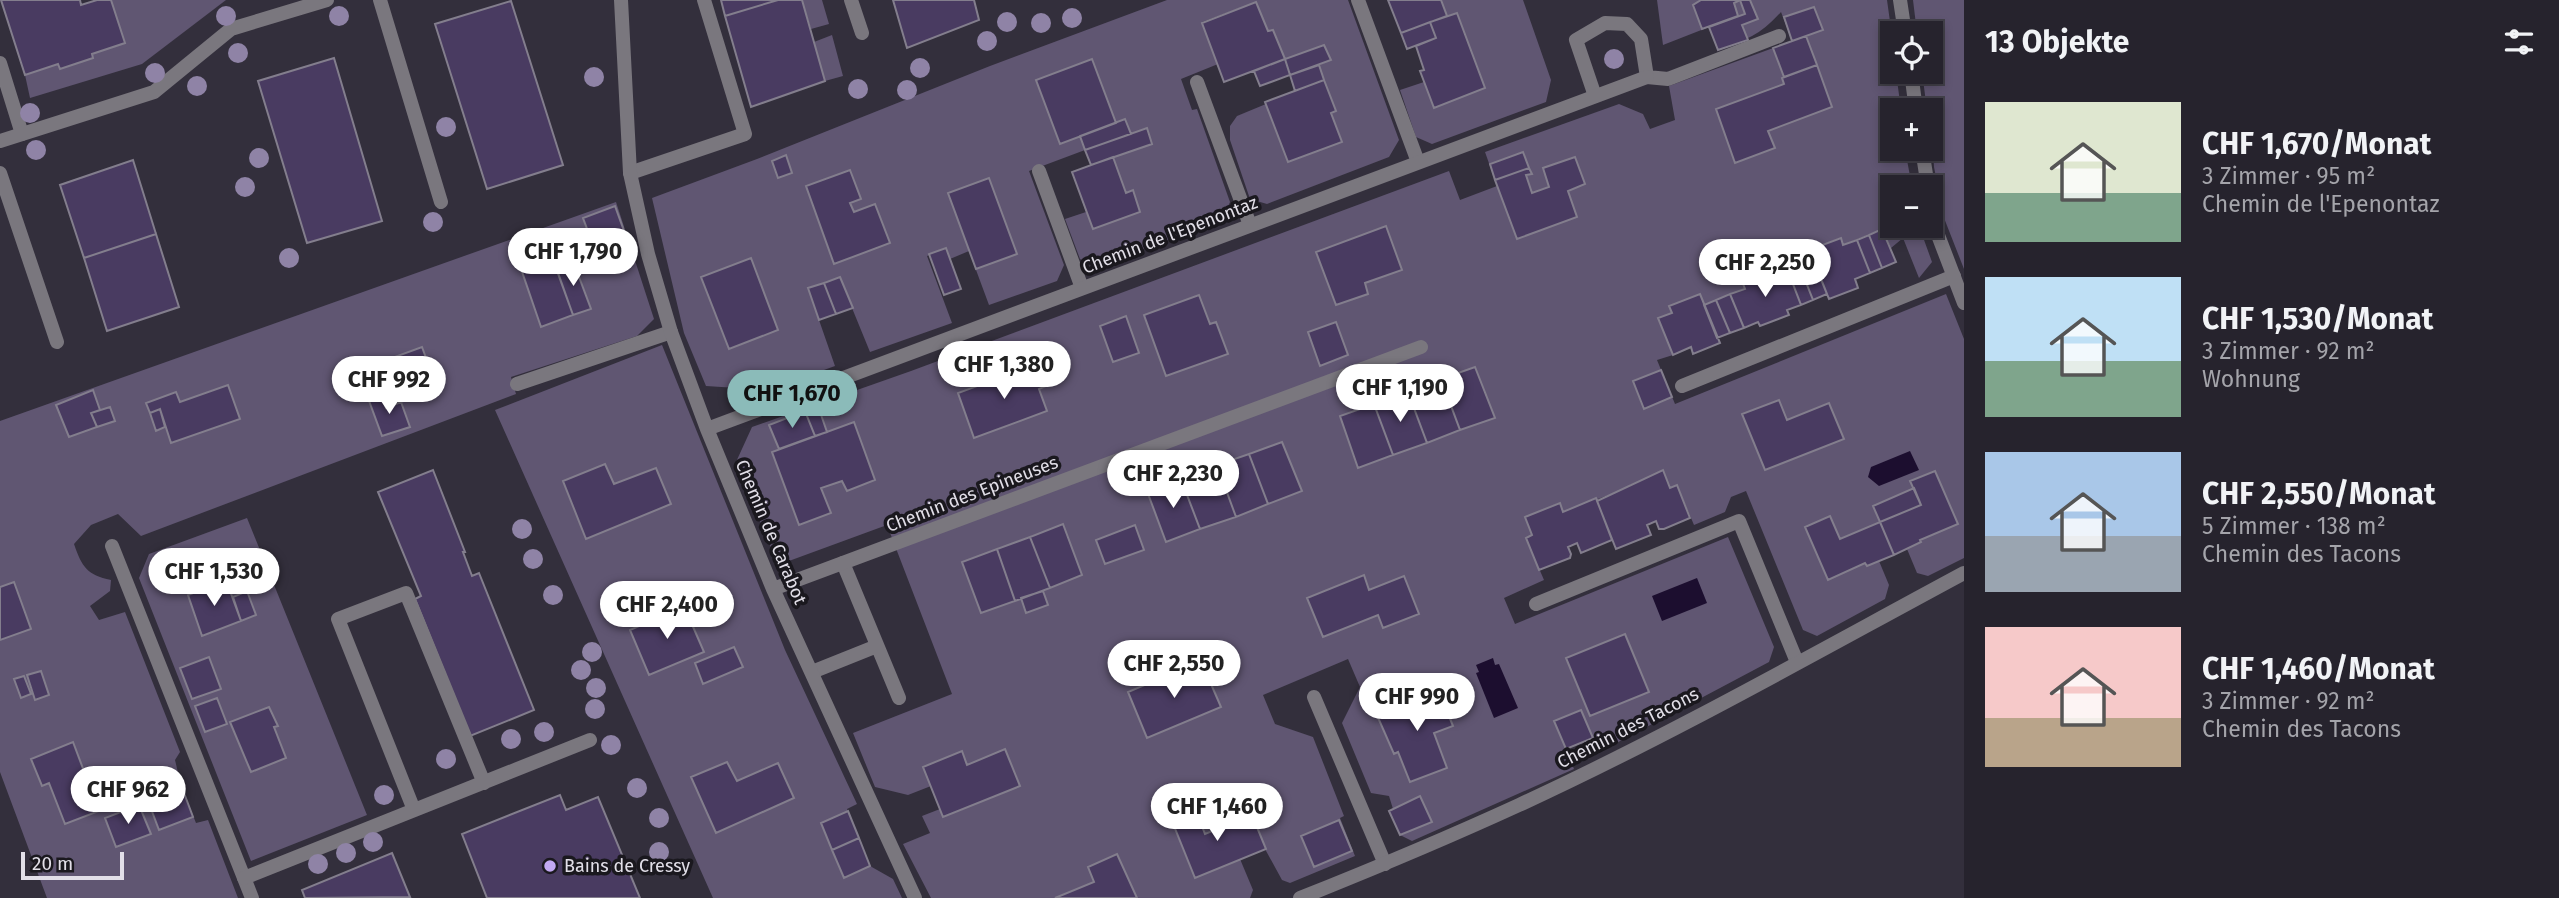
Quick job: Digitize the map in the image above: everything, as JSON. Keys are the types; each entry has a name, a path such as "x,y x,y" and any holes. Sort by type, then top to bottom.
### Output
{"street":[{"path":"0,141 154,92 231,29 327,0"},
{"path":"380,0 441,202"},
{"name":"Chemin de Carabot","path":"621,0 630,173 648,254 671,332 707,429 774,589 915,898"},
{"path":"630,173 745,134 705,0"},
{"path":"851,0 862,33"},
{"path":"1358,0 1418,162"},
{"path":"1900,0 1903,21"},
{"path":"1595,96 1576,40 1605,23 1627,24 1641,39 1647,77"},
{"name":"Chemin de l'Epenontaz","path":"707,429 1595,96 1647,77 1668,79 1779,36"},
{"path":"0,63 23,134"},
{"path":"1197,82 1250,225"},
{"path":"1039,172 1082,289"},
{"path":"0,173 57,342"},
{"path":"1939,238 1964,303"},
{"path":"1682,386 1954,276"},
{"path":"517,384 671,332"},
{"name":"Chemin des Epineuses","path":"774,589 1421,347"},
{"path":"1536,604 1739,521 1797,662"},
{"path":"112,546 252,898"},
{"path":"844,563 899,698"},
{"name":"Chemin des Tacons","path":"1300,898 1520,805 1964,573"},
{"path":"414,810 338,620 406,593 484,783"},
{"path":"812,672 877,646"},
{"path":"1314,697 1385,864"},
{"path":"244,878 590,740"}],"shaded area":[{"path":"111,0 226,0 142,64 30,98 25,75 58,64 60,69 125,43"},
{"path":"802,0 822,0 829,24 811,29"},
{"path":"1167,0 1348,0 1399,140 1389,157 1267,204 1250,199 1230,140 1230,126 1237,116 1324,80 1319,65 1330,60 1324,45 1285,59 1273,30 1268,31 1256,2 1202,22 1218,64 1181,79 1192,110 1197,109 1230,202 1222,220 1094,267 1080,259 1065,219 1086,212 1072,172 1091,165 1085,150 1029,171 1064,265 1057,281 989,305 969,251 950,259 946,248 927,256 952,323 870,352 852,308 819,320 835,366 769,390 706,386 684,333 652,198"},
{"path":"1441,0 1523,0 1551,80 1546,102 1432,144 1416,137 1400,90 1424,82 1434,107 1485,88 1457,13 1447,16"},
{"path":"1657,0 1887,0 1890,21 1880,21 1880,84 1898,84 1899,98 1880,98 1880,161 1907,161 1910,175 1880,175 1880,230 1843,245 1840,238 1809,250 1814,261 1773,277 1770,270 1742,281 1745,289 1704,305 1699,294 1670,306 1672,313 1658,319 1673,355 1657,360 1675,404 1946,294 1964,339 1964,558 1928,576 1917,573 1907,549 1879,561 1889,585 1885,599 1817,636 1803,630 1746,491 1731,497 1725,512 1694,525 1677,485 1670,488 1663,471 1630,487 1563,512 1559,503 1525,517 1532,535 1526,538 1544,580 1504,598 1515,624 1728,537 1774,647 1769,662 1607,748 1593,738 1566,749 1574,769 1412,841 1400,835 1389,811 1393,809 1389,796 1371,793 1342,723 1360,687 1348,659 1263,695 1275,724 1313,737 1344,816 1340,818 1355,856 1290,883 1282,880 1265,849 1240,859 1253,890 1250,898 931,898 903,844 930,833 922,816 940,809 931,786 908,795 875,787 853,733 952,694 887,525 778,565 736,462 752,427 911,371 1449,171 1460,200 1497,186 1485,152 1619,104 1643,114 1650,129 1675,120 1669,86 1792,41 1781,12 1752,36 1718,50 1709,27 1663,45"},
{"path":"1913,0 1964,0 1964,269 1944,218 1943,175 1936,175 1934,167 1934,161 1943,161 1943,98 1925,98 1924,84 1943,84 1943,21 1916,21"},
{"path":"832,35 843,76 825,81 814,42"},
{"path":"616,202 654,319 637,336 511,377 516,394 141,536 118,514 91,525 74,544 86,569 96,576 111,580 110,591 90,606 99,620 125,612 180,752 175,760 181,785 196,823 208,820 238,898 47,898 0,772 0,421"},
{"path":"1886,238 1903,238 1891,248"},
{"path":"1903,238 1923,238 1932,262 1919,278"},
{"path":"662,345 785,650 857,804 847,809 870,866 893,879 902,898 713,898 495,410"},
{"path":"1910,451 1919,470 1879,486 1868,477 1871,467"},
{"path":"247,518 367,815 251,861 139,578 149,554"},
{"path":"1697,578 1707,603 1662,621 1652,596"},
{"path":"1493,658 1495,665 1499,664 1518,708 1494,718 1476,673 1479,672 1476,665"}],"building":[{"path":"1,0 80,0 81,5 97,0 111,0 125,43 60,69 58,64 25,75"},
{"path":"721,0 778,0 725,16"},
{"path":"778,0 802,0 825,81 751,107 725,16"},
{"path":"893,0 974,0 979,20 907,48"},
{"path":"1388,0 1441,0 1447,16 1401,33"},
{"path":"1701,0 1740,0 1734,3 1738,16 1702,29 1693,5"},
{"path":"1740,0 1750,0 1758,19 1742,25 1748,40 1718,50 1709,27 1745,14"},
{"path":"511,1 563,165 487,189 435,24"},
{"path":"1256,2 1268,31 1273,30 1285,59 1224,82 1202,23"},
{"path":"1814,7 1823,30 1792,41 1784,17"},
{"path":"1457,13 1485,88 1434,108 1420,71 1424,70 1416,46 1436,38 1430,22"},
{"path":"1430,22 1436,38 1407,49 1401,33"},
{"path":"1806,36 1817,65 1784,77 1773,48"},
{"path":"1324,45 1331,60 1290,75 1285,59"},
{"path":"334,58 382,221 307,243 258,81"},
{"path":"1092,59 1116,123 1060,144 1036,80"},
{"path":"1285,59 1290,75 1260,86 1254,71"},
{"path":"1319,65 1324,80 1295,91 1290,75"},
{"path":"1817,65 1832,107 1768,131 1775,148 1735,163 1716,109 1784,84 1782,78"},
{"path":"1324,80 1336,111 1331,113 1342,142 1288,162 1265,102"},
{"path":"1125,119 1131,134 1085,150 1080,136"},
{"path":"1147,128 1152,144 1091,165 1085,150"},
{"path":"1523,152 1529,168 1495,180 1490,164"},
{"path":"786,155 792,173 778,178 772,161"},
{"path":"1113,157 1126,193 1133,190 1140,212 1093,229 1072,172"},
{"path":"1575,157 1585,184 1568,191 1577,217 1517,239 1495,180 1529,168 1532,174 1526,175 1532,193 1549,187 1543,168"},
{"path":"133,160 156,234 84,258 60,185"},
{"path":"850,170 861,199 850,203 854,212 875,204 890,243 834,264 806,186"},
{"path":"989,178 1017,254 976,269 948,193"},
{"path":"615,206 624,231 592,242 583,218"},
{"path":"1386,226 1402,270 1365,283 1368,294 1336,305 1316,252"},
{"path":"1880,230 1880,238 1886,238 1896,262 1882,268 1869,235"},
{"path":"156,234 179,307 107,331 84,258"},
{"path":"1869,235 1882,268 1870,273 1857,240"},
{"path":"1841,238 1843,245 1857,240 1870,273 1855,279 1858,288 1829,299 1809,250"},
{"path":"548,246 573,315 541,327 517,257"},
{"path":"946,248 961,289 944,295 929,254"},
{"path":"751,258 778,330 729,349 701,277"},
{"path":"573,261 591,309 573,315 556,267"},
{"path":"1814,261 1827,294 1813,300 1800,267"},
{"path":"1800,267 1813,300 1801,305 1788,271"},
{"path":"1770,270 1773,277 1788,271 1801,305 1787,310 1789,315 1760,326 1758,322 1744,328 1730,294 1745,289 1742,281"},
{"path":"840,277 853,308 836,314 824,283"},
{"path":"824,283 836,314 819,320 808,288"},
{"path":"1700,294 1720,343 1693,354 1691,347 1673,355 1658,318 1672,313 1669,306"},
{"path":"1730,294 1744,328 1730,333 1716,300"},
{"path":"1199,295 1210,324 1216,322 1228,354 1166,376 1144,315"},
{"path":"1716,300 1730,333 1717,338 1704,305"},
{"path":"1126,316 1139,353 1113,362 1100,326"},
{"path":"1336,322 1348,355 1320,366 1308,332"},
{"path":"422,347 437,388 386,408 370,366"},
{"path":"1037,364 1046,386 1039,389 1047,411 974,438 958,393"},
{"path":"1475,367 1495,418 1460,430 1441,379"},
{"path":"1661,370 1672,397 1644,409 1633,381"},
{"path":"1441,379 1460,430 1427,443 1408,392"},
{"path":"228,385 240,419 171,443 160,409 150,413 146,403 176,392 180,402"},
{"path":"93,390 100,410 91,413 97,427 69,437 56,405"},
{"path":"1408,392 1427,443 1393,455 1374,404"},
{"path":"380,393 386,408 401,402 410,427 382,436 368,398"},
{"path":"1779,400 1787,420 1829,403 1844,439 1765,470 1742,414"},
{"path":"1374,404 1393,455 1358,468 1340,416"},
{"path":"818,406 827,432 815,436 805,411"},
{"path":"110,407 115,421 97,427 91,413"},
{"path":"160,409 165,427 156,431 150,413"},
{"path":"805,411 815,436 779,449 769,425"},
{"path":"854,422 875,480 847,491 842,481 821,488 831,513 799,525 772,452"},
{"path":"1282,442 1302,491 1268,504 1249,454"},
{"path":"1249,454 1268,504 1236,517 1217,465"},
{"path":"605,464 614,484 656,468 671,504 586,539 563,481"},
{"path":"1217,465 1236,517 1200,529 1181,479"},
{"path":"433,470 472,576 479,573 534,710 470,736 415,599 421,596 378,492"},
{"path":"1663,470 1670,488 1677,485 1690,518 1664,529 1659,529 1656,521 1647,525 1651,535 1616,549 1597,501"},
{"path":"1935,471 1958,524 1920,540 1921,542 1894,555 1880,522 1921,505 1910,481"},
{"path":"1181,479 1200,529 1166,542 1147,491"},
{"path":"1914,488 1921,505 1880,522 1873,506"},
{"path":"1596,498 1612,540 1581,553 1577,543 1568,547 1570,558 1539,570 1526,538 1532,535 1525,517 1560,503 1563,512"},
{"path":"1830,516 1840,539 1880,522 1894,555 1867,566 1865,563 1828,580 1805,527"},
{"path":"1063,524 1082,575 1050,588 1030,537"},
{"path":"1135,525 1144,550 1105,564 1096,540"},
{"path":"1030,537 1050,588 1015,601 997,549"},
{"path":"997,549 1015,601 981,613 962,562"},
{"path":"1364,575 1369,590 1404,576 1419,614 1383,628 1378,615 1323,637 1307,598"},
{"path":"226,580 241,621 202,636 188,595"},
{"path":"14,582 31,629 0,640 0,587"},
{"path":"247,591 256,615 241,621 233,597"},
{"path":"1043,591 1048,605 1026,613 1021,598"},
{"path":"684,606 704,652 649,675 630,630"},
{"path":"1625,634 1649,692 1590,716 1566,658"},
{"path":"734,647 743,667 703,684 695,663"},
{"path":"209,657 221,689 192,699 180,668"},
{"path":"1201,661 1221,707 1147,738 1128,692"},
{"path":"41,671 49,695 35,700 27,675"},
{"path":"24,676 31,694 21,698 14,679"},
{"path":"1438,689 1453,726 1434,733 1447,768 1410,782 1398,752 1394,754 1376,713"},
{"path":"217,698 227,724 205,732 195,706"},
{"path":"269,707 278,726 274,727 286,758 251,772 230,722"},
{"path":"1581,710 1593,738 1566,749 1554,721"},
{"path":"73,742 99,811 65,824 49,783 42,786 31,759"},
{"path":"1005,749 1020,786 943,817 923,767 962,751 967,765"},
{"path":"727,762 737,781 778,763 794,798 716,833 691,777"},
{"path":"181,785 193,817 159,830 147,798"},
{"name":"Bains de Cressy","path":"560,795 566,810 598,797 640,898 487,898 462,834"},
{"path":"1420,796 1432,822 1400,835 1389,811"},
{"path":"139,805 151,834 116,847 105,818"},
{"path":"848,811 859,838 832,850 821,823"},
{"path":"1196,811 1205,834 1252,815 1266,849 1195,878 1172,821"},
{"path":"1339,820 1352,851 1314,867 1301,836"},
{"path":"859,838 870,866 844,878 832,850"},
{"path":"392,853 410,897 305,898 302,890"},
{"path":"1117,854 1137,898 1055,898 1094,882 1088,867"}],"place":[{"name":"Bains de Cressy","path":"550,866"}]}
